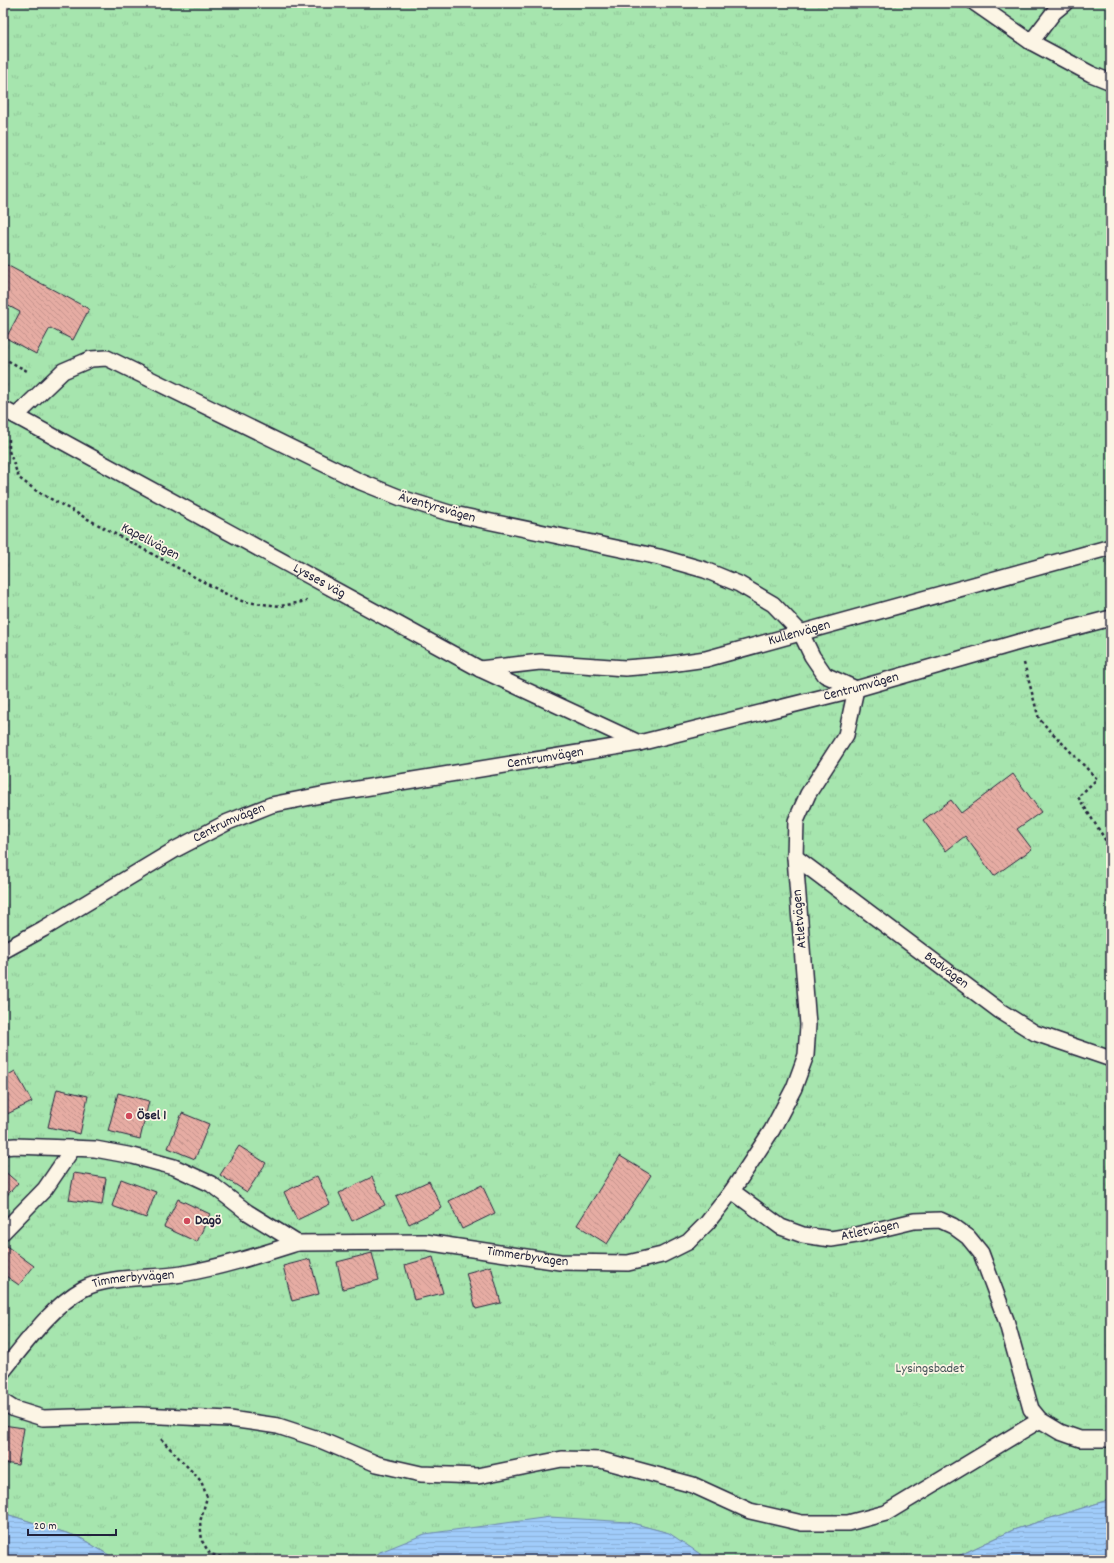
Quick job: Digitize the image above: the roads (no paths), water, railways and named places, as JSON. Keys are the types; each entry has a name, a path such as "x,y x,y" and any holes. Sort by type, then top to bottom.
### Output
{"lane":[{"path":"975,3 1031,42 1091,74 1111,82"},
{"path":"1031,42 1054,12 1066,3"},
{"name":"Äventyrsvägen","path":"10,412 63,371 91,359 107,358 361,482 402,498 449,513 659,557 705,570 739,584 773,604 801,633 812,656 825,675 856,689"},
{"name":"Lysses väg","path":"10,412 480,669 639,743"},
{"name":"Kullenvägen","path":"480,669 540,662 625,668 664,666 706,659 1111,547"},
{"name":"Centrumvägen","path":"3,950 43,929 176,849 228,822 271,805 321,795 639,743 856,689 1019,642 1111,618"},
{"name":"Atletvägen","path":"856,689 846,735 808,794 796,821 795,857 808,1025 806,1055 794,1088 772,1130 732,1191 781,1227 804,1235 831,1239 856,1235 914,1221 940,1220 953,1226 968,1237 982,1253 1006,1320 1031,1409 1040,1420"},
{"name":"Badvägen","path":"795,857 1000,1011 1035,1033 1111,1060"},
{"path":"3,1147 15,1146 95,1149 133,1156 174,1167 211,1184 247,1212 297,1243"},
{"path":"3,1232 45,1189 73,1148"},
{"name":"Timmerbyvägen","path":"3,1371 44,1322 65,1302 82,1289 97,1283 181,1274 235,1263 297,1243 425,1242 560,1262 628,1263 662,1255 688,1242 707,1223 732,1191"},
{"path":"3,1402 14,1409 43,1418 139,1415 230,1419 278,1426 318,1440 377,1464 421,1474 478,1476 562,1459 601,1460 693,1485 750,1511 802,1523 848,1523 886,1513 1040,1420 1060,1432 1080,1439 1111,1439"}],"water":[{"path":"1111,1499 1111,1560 950,1560 1013,1530"},
{"path":"3,1513 79,1537 117,1560 3,1560"},
{"path":"550,1517 628,1522 669,1533 709,1560 371,1560 380,1552 425,1534"}],"place":[{"name":"Ösel 1","path":"129,1116"},
{"name":"Dagö","path":"187,1221"}],"park label":[{"name":"Lysingsbadet","path":"930,1369"}]}
